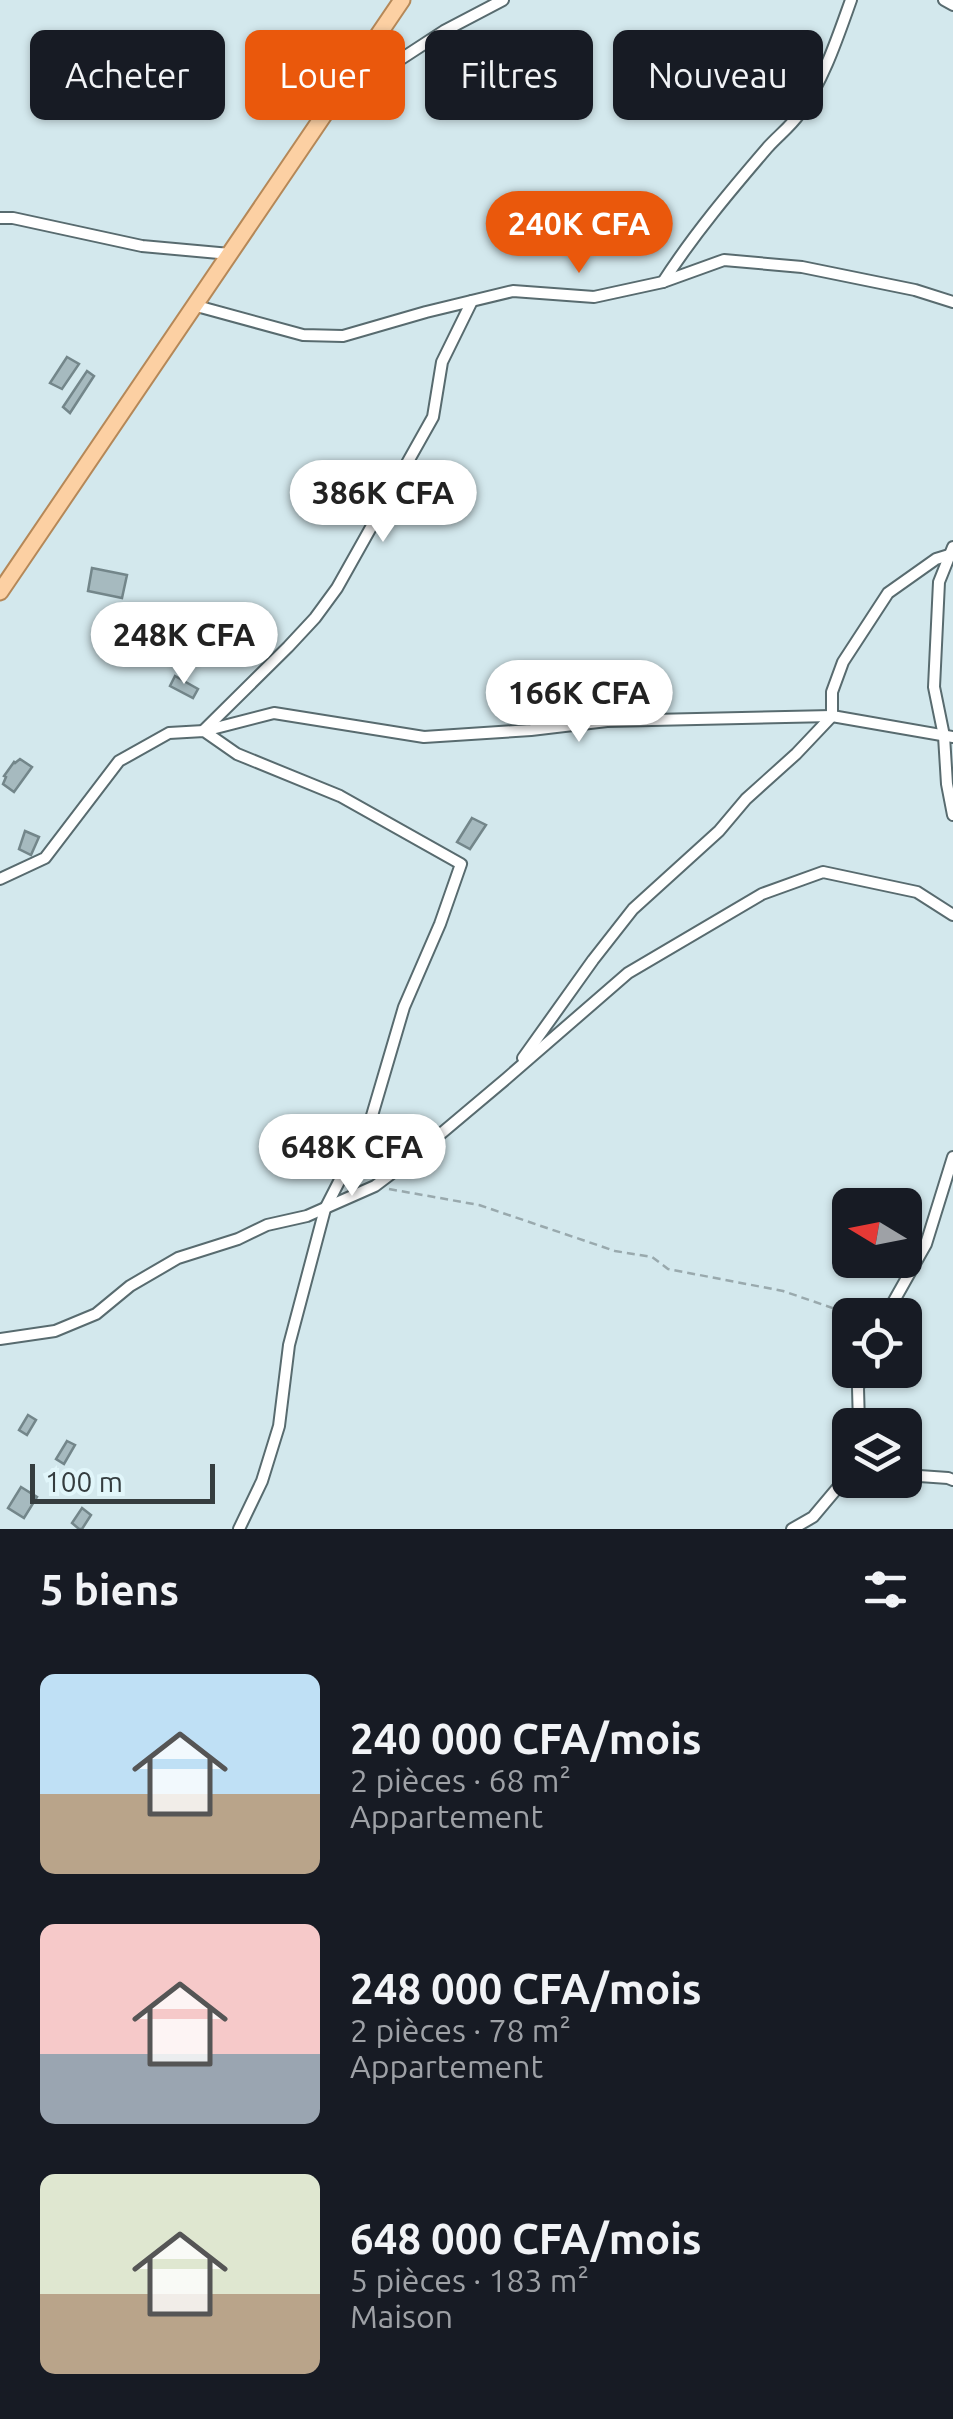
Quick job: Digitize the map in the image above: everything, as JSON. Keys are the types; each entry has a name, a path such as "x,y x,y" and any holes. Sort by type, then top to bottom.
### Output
{"main road":[{"path":"378,30 391,8 402,0"},
{"path":"0,592 320,120"}],"street":[{"path":"405,56 503,0"},
{"path":"663,282 708,219 798,116 818,84 851,0"},
{"path":"944,0 953,5"},
{"path":"0,218 142,246 230,254"},
{"path":"194,305 304,335 343,336 514,291 594,297 663,282 724,260 802,267 915,290 953,302"},
{"path":"204,731 315,618 336,588 433,417 442,362 472,301"},
{"path":"508,1078 633,909 719,831 746,799 832,716 832,692 843,662 888,593 951,551"},
{"path":"951,551 939,582 934,687 948,737 948,784 953,815"},
{"path":"0,879 45,858 119,761 169,733 204,731 274,714 424,737 608,721 832,716 948,737"},
{"path":"204,731 237,754 340,796 461,864 404,1008 371,1118 324,1209 289,1345 280,1426 262,1481 239,1529"},
{"path":"0,1339 55,1331 96,1314 130,1286 178,1258 238,1239 267,1225 307,1216 375,1186 508,1078 628,973 762,894 823,872 917,892 953,915"},
{"path":"896,1298 926,1244 953,1157"},
{"path":"922,1476 953,1480"},
{"path":"792,1529 813,1517 832,1494"}],"path":[{"path":"375,1186 479,1206 589,1244 652,1257 668,1269 783,1291 832,1308"}],"building":[{"path":"67,357 79,364 62,389 50,383"},
{"path":"87,371 94,376 70,413 63,407"},
{"path":"92,568 127,575 122,598 88,591"},
{"path":"175,676 198,689 193,698 170,686"},
{"path":"20,759 32,767 14,792 3,784 4,776"},
{"path":"472,818 486,825 470,849 457,842"},
{"path":"25,831 39,837 31,855 19,849"},
{"path":"28,1415 36,1420 27,1435 19,1430"},
{"path":"67,1441 75,1445 64,1464 56,1459"},
{"path":"21,1487 37,1497 24,1518 8,1508"},
{"path":"82,1508 91,1515 79,1529 72,1523"}]}
